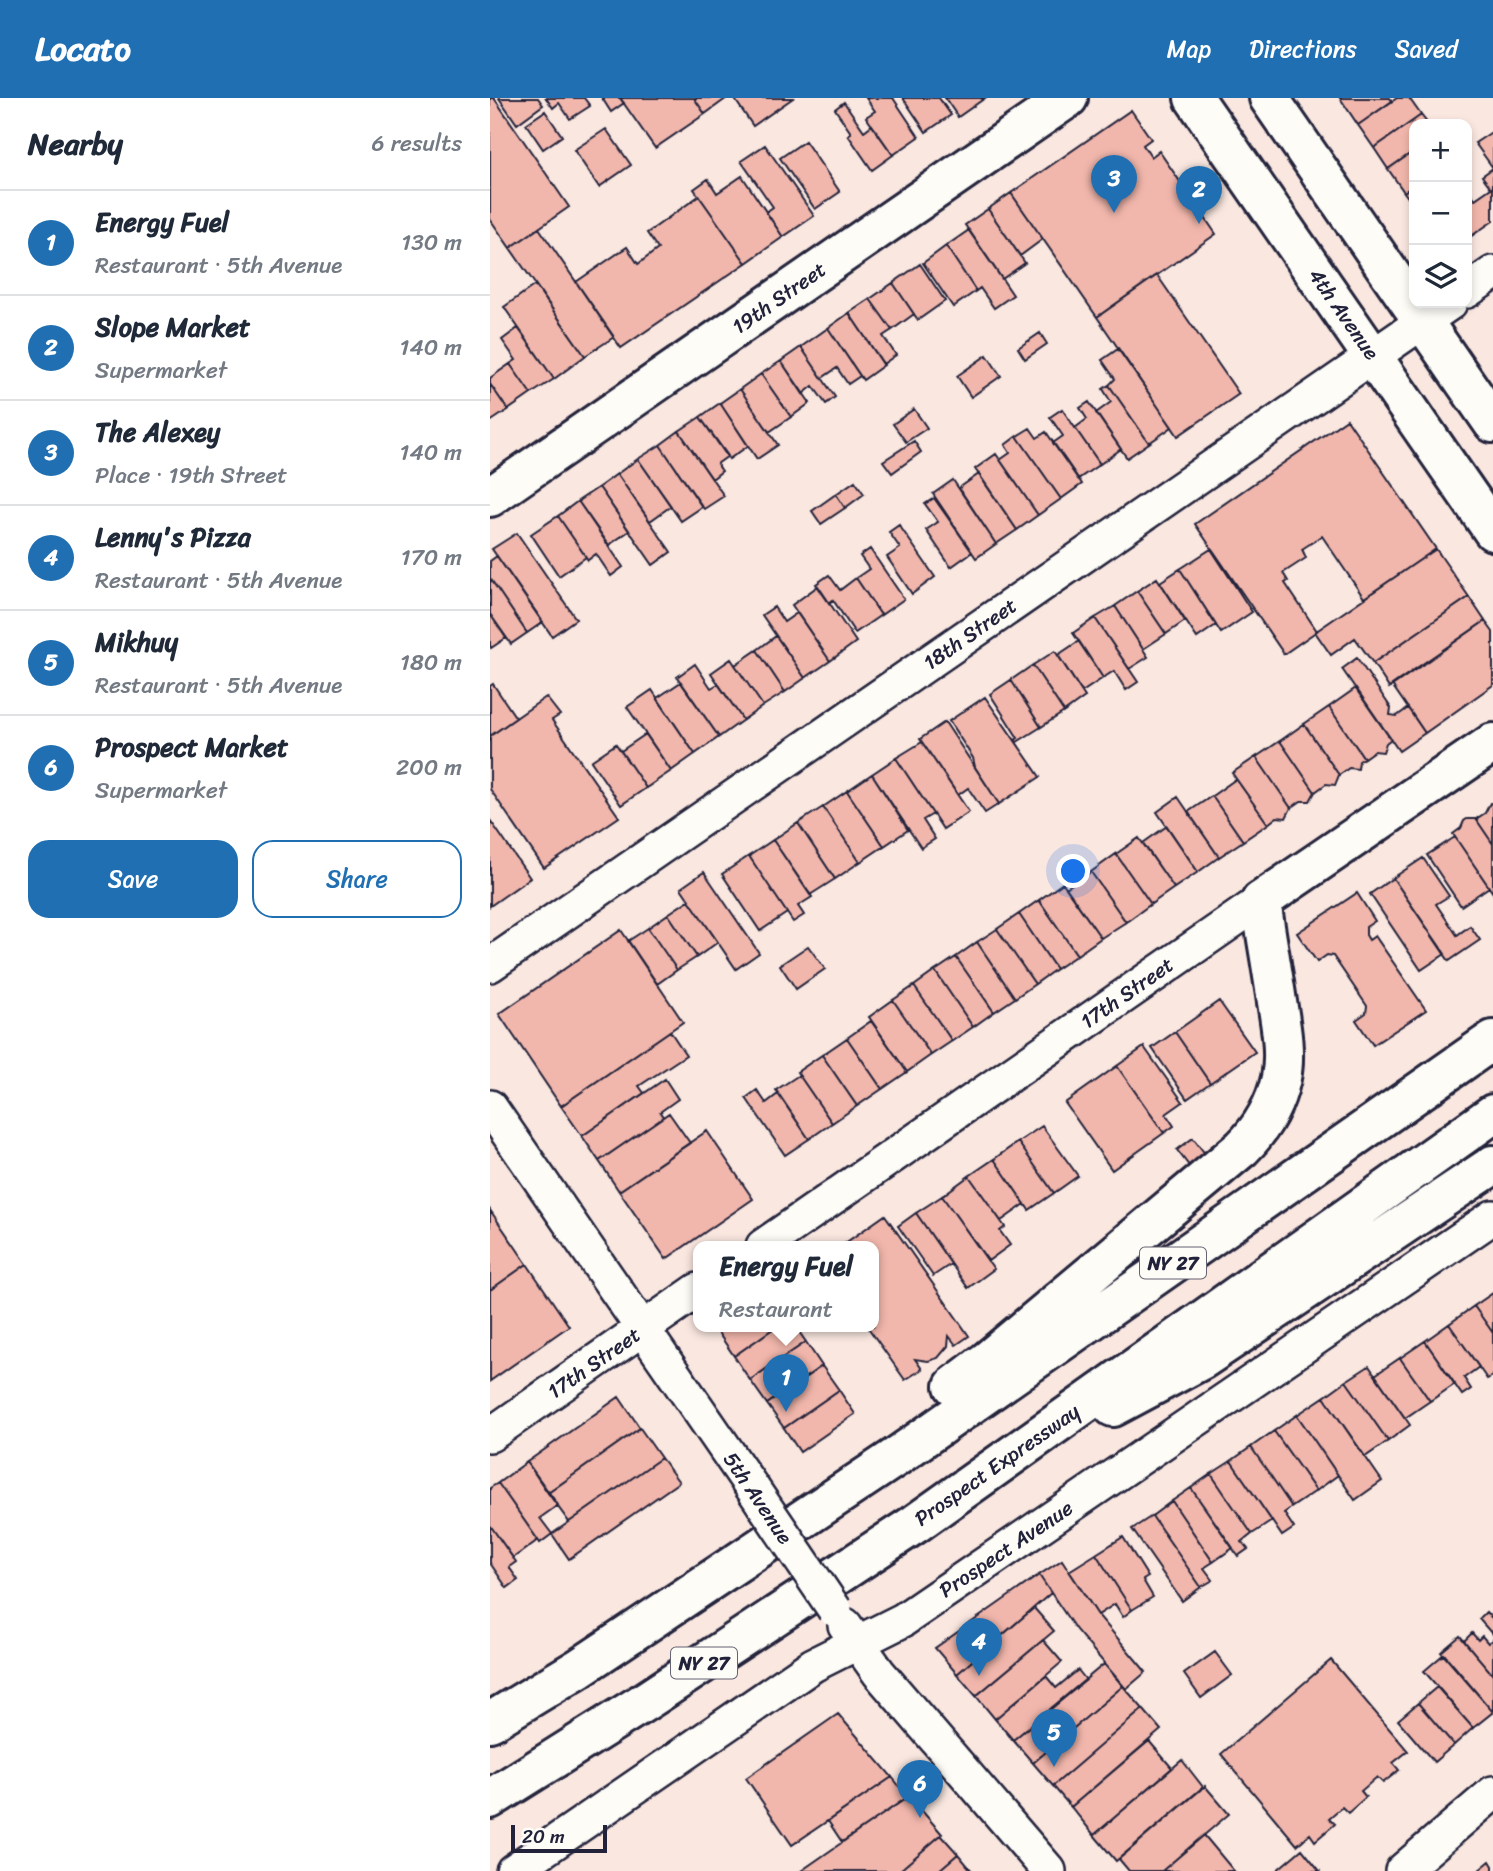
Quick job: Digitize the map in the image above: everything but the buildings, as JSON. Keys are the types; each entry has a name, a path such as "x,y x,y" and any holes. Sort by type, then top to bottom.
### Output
{"main road":[{"name":"19th Street","path":"490,497 1068,98"},
{"name":"4th Avenue","path":"1194,98 1493,531"},
{"path":"1269,98 1436,312 1493,423"},
{"name":"17th Street","path":"1261,901 1493,743"},
{"path":"579,1668 987,1361 1256,1135 1271,1107 1281,1076 1282,1058 1279,1014 1261,901"},
{"name":"NY 27","path":"490,1722 579,1668 895,1457 1493,1040"},
{"name":"Prospect Expressway","path":"490,1799 661,1692 915,1524 1493,1114"},
{"path":"978,1479 1203,1359 1493,1165"}],"street":[{"path":"1472,288 1493,273"},
{"name":"18th Street","path":"490,965 1436,312"},
{"name":"17th Street","path":"770,1241 1261,901"},
{"name":"5th Avenue","path":"490,1107 858,1643 880,1673 1049,1871"},
{"name":"Prospect Avenue","path":"513,1871 813,1665 903,1619 1493,1217"},
{"name":"17th Street","path":"490,1435 693,1294"},
{"path":"1402,1871 1493,1793"}],"place":[{"name":"The Alexey","path":"1114,213"},
{"name":"Slope Market","path":"1199,224"},
{"name":"Energy Fuel","path":"786,1412"},
{"name":"Lenny's Pizza","path":"979,1676"},
{"name":"Mikhuy","path":"1054,1767"},
{"name":"Prospect Market","path":"920,1818"}]}
